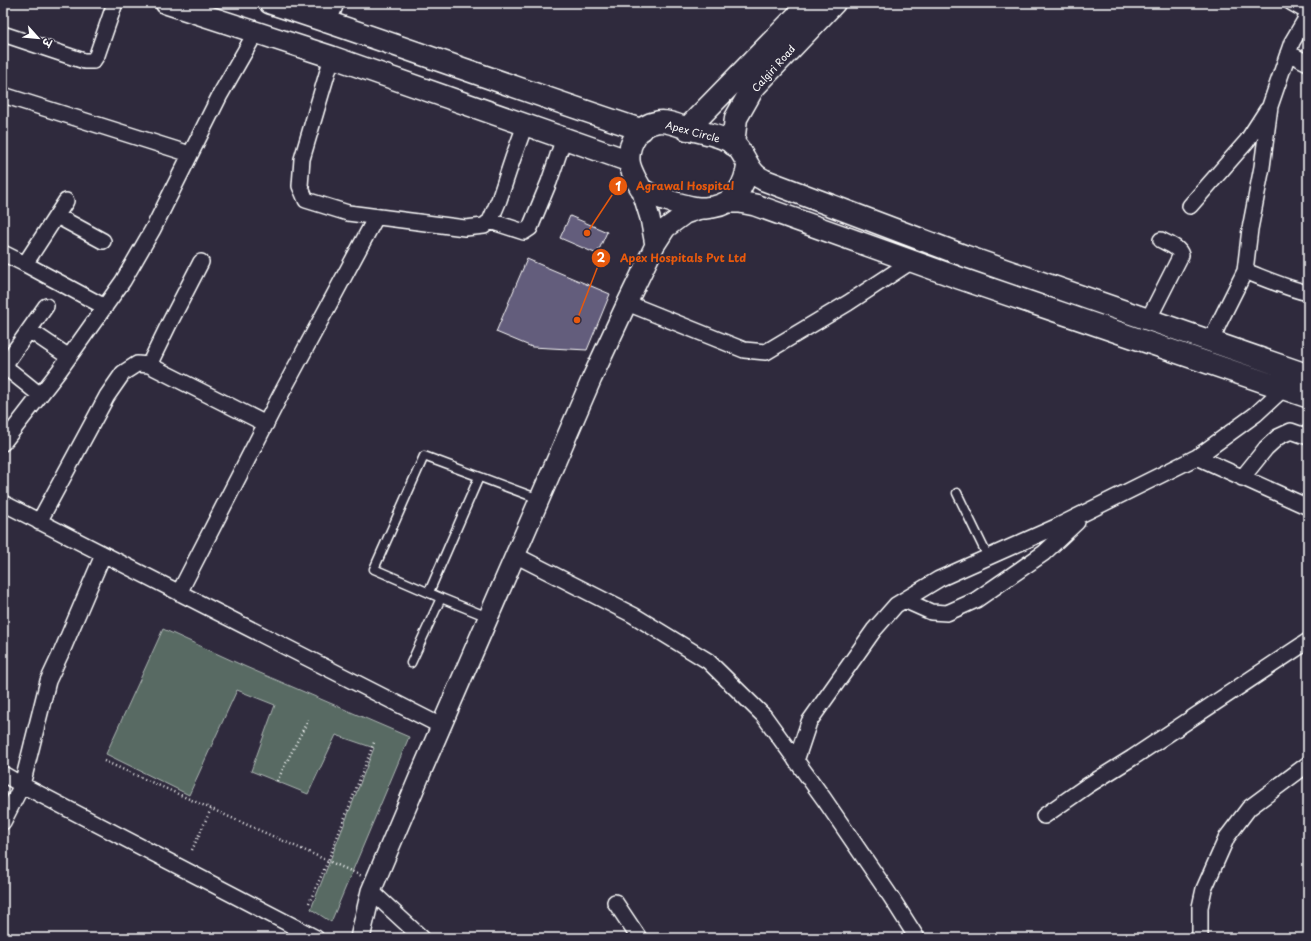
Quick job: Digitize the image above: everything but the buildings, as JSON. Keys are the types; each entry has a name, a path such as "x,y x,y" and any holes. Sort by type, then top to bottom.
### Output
{"main road":[{"path":"166,3 332,57 629,161"},
{"name":"Calgiri Road","path":"688,129 810,3"},
{"name":"Calgiri Road","path":"733,144 736,118 753,88 834,3"},
{"path":"273,4 322,13 551,100 642,130 636,136 630,148 629,161 633,174 641,189 653,195 688,206 703,208 718,206 726,202 740,190 746,178 748,164"},
{"name":"Apex Circle","path":"642,130 645,126 658,122 675,124 721,138 733,144 742,152 755,174 764,180 965,256 1308,376"},
{"path":"726,202 740,202 755,205 912,261 1308,397"}],"street":[{"path":"3,34 84,61 92,61 97,55 115,3"},
{"path":"1292,3 1308,12"},
{"path":"1211,341 1246,271 1250,229 1262,167 1270,106 1292,42 1308,15"},
{"path":"3,442 69,357 123,280 153,229 220,95 256,32"},
{"path":"1288,53 1308,63"},
{"path":"332,57 302,159 300,186 306,200 348,213 465,228 484,226 490,222 499,200 512,158 525,124"},
{"path":"3,94 190,154"},
{"path":"1190,206 1247,140 1270,106"},
{"path":"490,222 524,232 530,228 564,138"},
{"path":"641,189 650,218 655,246"},
{"path":"25,264 66,201"},
{"path":"360,938 373,887 539,499 626,303 655,246 666,228 685,214 703,208"},
{"path":"57,216 103,241"},
{"path":"179,593 266,424 376,217"},
{"path":"1148,320 1181,255 1178,249 1161,240"},
{"path":"3,253 105,307"},
{"path":"626,303 744,350 766,352 848,303 912,261"},
{"path":"149,365 201,262"},
{"path":"1246,271 1284,286 1308,293"},
{"path":"40,395 8,370 6,365 46,306"},
{"path":"29,330 69,357"},
{"path":"39,522 107,396 123,373 137,364 149,365 266,424"},
{"path":"796,761 809,722 874,630 896,605 939,579 1089,511 1197,457 1256,414 1284,389"},
{"path":"1242,478 1266,448 1278,437 1291,431 1308,437"},
{"path":"1197,457 1308,507"},
{"path":"3,503 441,726"},
{"path":"904,600 931,612 947,614 976,600 1044,553 1089,511"},
{"path":"3,822 22,785 48,681 103,555"},
{"path":"515,555 633,615 708,661 764,716 824,798 878,877 917,938"},
{"path":"1044,816 1087,786 1132,758 1308,641"},
{"path":"1200,938 1200,907 1204,889 1227,837 1249,808 1308,764"},
{"path":"3,774 316,938"},
{"path":"373,887 422,938"},
{"path":"615,902 639,938"}],"lane":[{"path":"488,617 374,569 424,456 539,499"},
{"path":"429,592 479,477"},
{"path":"957,493 988,557"},
{"path":"411,663 441,598"}],"path":[{"path":"277,781 309,718"},
{"path":"310,903 375,740"},
{"path":"104,761 328,861 373,887"},
{"path":"192,850 211,809"}],"green space":[{"path":"163,629 246,667 409,737 331,922 311,909 374,748 336,735 308,794 251,771 275,705 237,690 189,795 106,754"}],"place":[{"name":"Agrawal Hospital","path":"587,233"},
{"name":"Apex Hospitals Pvt Ltd","path":"577,320"}]}
